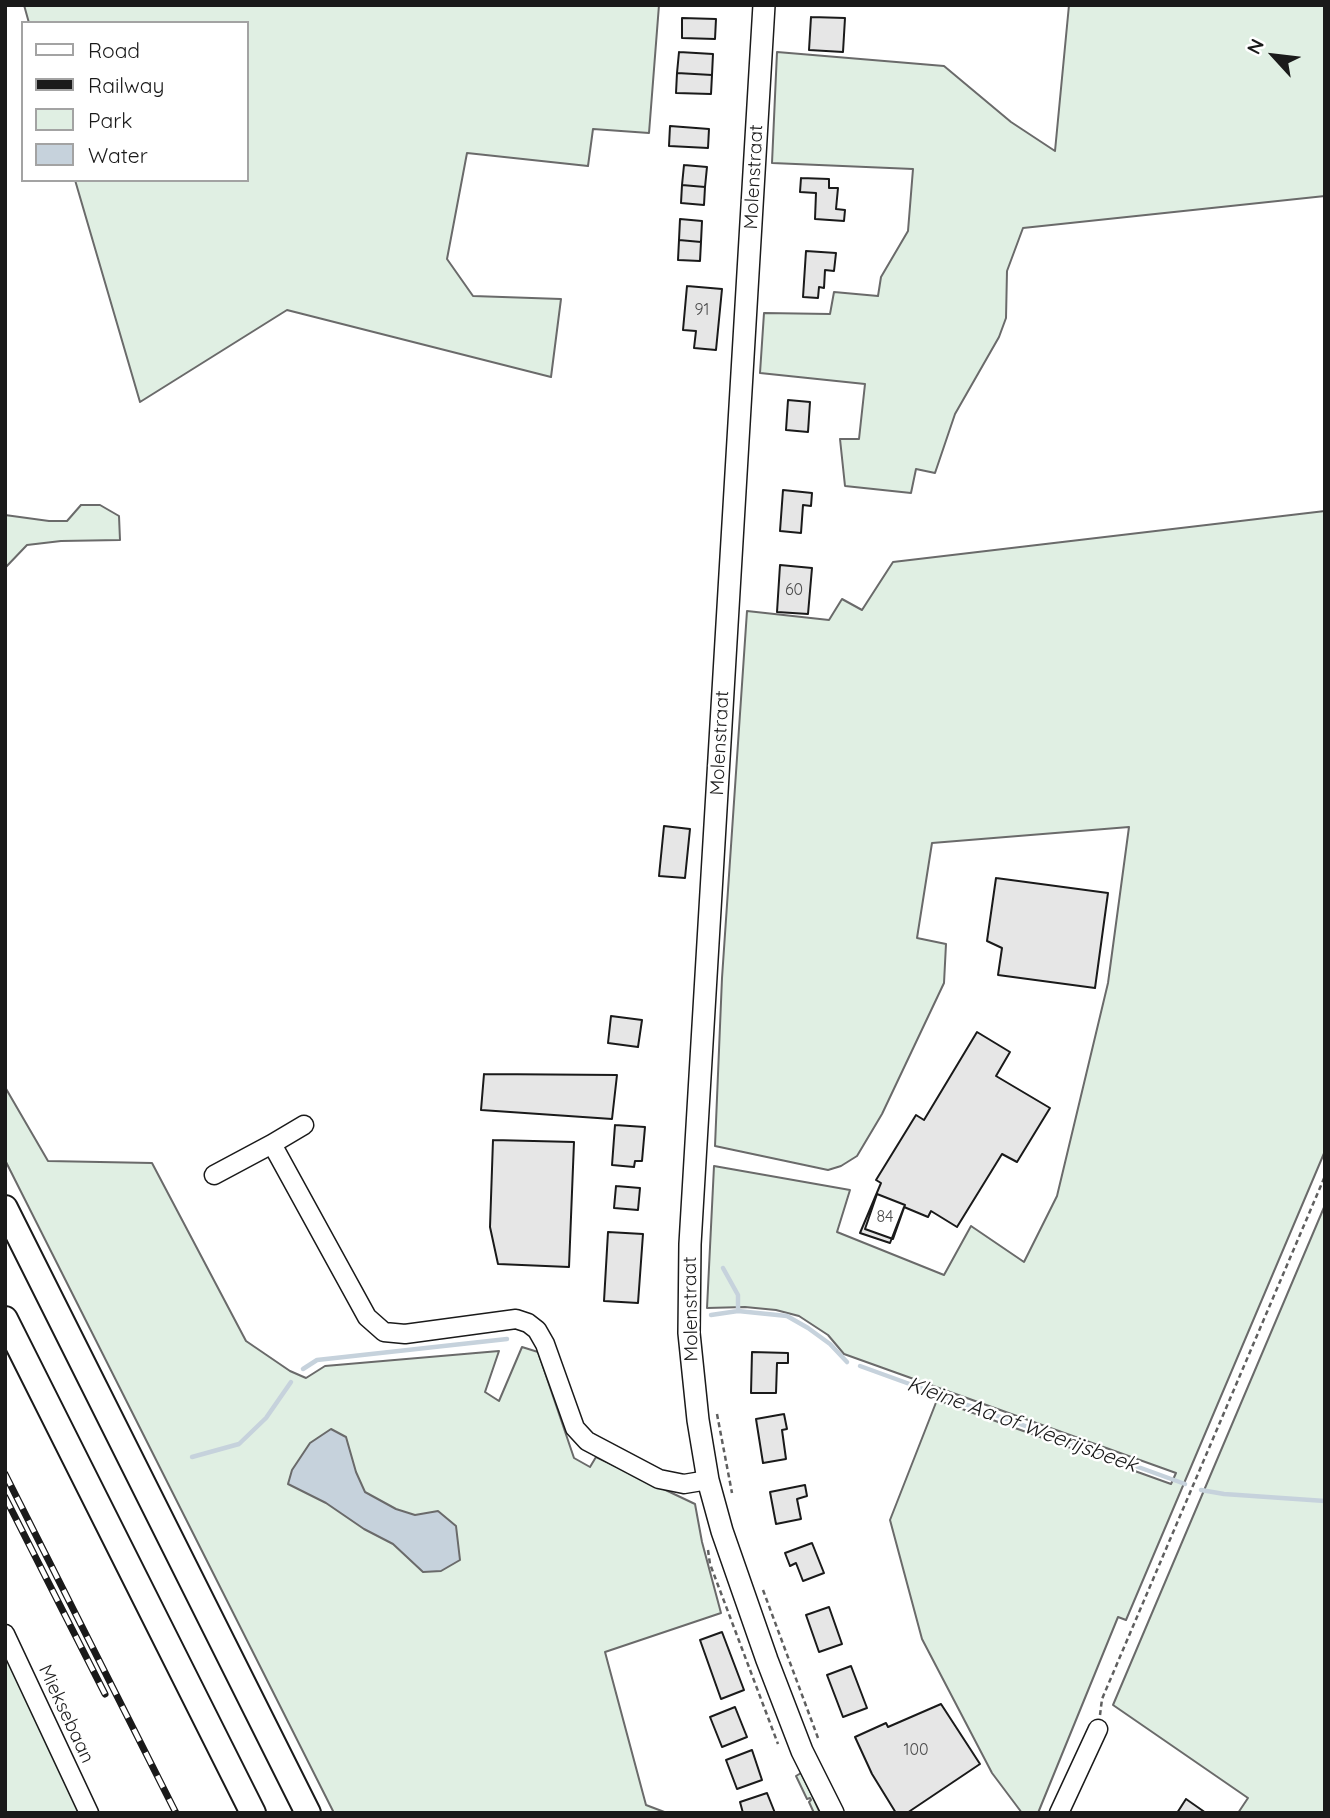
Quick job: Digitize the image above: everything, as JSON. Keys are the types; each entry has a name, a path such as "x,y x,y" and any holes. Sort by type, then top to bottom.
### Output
{"highway":[{"path":"5,1208 308,1813"},
{"path":"5,1319 253,1813"}],"main road":[{"name":"Molenstraat","path":"764,5 688,1296 693,1391 708,1480 730,1557 767,1660 810,1771 833,1813"}],"street":[{"path":"214,1175 304,1125"},
{"path":"272,1144 367,1317 384,1332 405,1335 516,1319 528,1323 537,1330 545,1344 567,1411 575,1428 587,1441 659,1479 684,1484 708,1480"},
{"name":"Mieksebaan","path":"5,1634 89,1813"},
{"path":"1059,1813 1098,1729"}],"path":[{"path":"1098,1729 1102,1699 1325,1176"},
{"path":"715,1402 733,1498"},
{"path":"763,1589 822,1749"}],"green space":[{"path":"24,5 659,5 649,133 593,129 588,166 467,153 447,259 473,296 561,299 551,377 287,310 140,402 76,182 248,182 248,21 28,21"},
{"path":"1069,5 1325,5 1325,196 1023,228 1007,271 1006,318 999,337 955,414 935,473 916,469 911,493 845,486 840,439 859,439 865,384 760,373 764,313 830,314 834,292 878,296 881,277 908,231 913,169 772,163 777,52 944,66 1011,122 1055,151"},
{"path":"81,505 100,505 119,516 120,540 61,541 27,545 5,568 5,515 67,521"},
{"path":"1325,511 1325,1151 1126,1620 1118,1617 1038,1813 1022,1813 992,1773 922,1639 890,1520 937,1400 1171,1484 1176,1473 844,1354 828,1335 799,1316 776,1310 745,1307 707,1308 714,1166 850,1190 837,1232 944,1275 971,1226 1024,1262 1057,1196 1108,983 1129,827 932,843 917,938 946,944 944,983 882,1114 857,1156 828,1170 715,1146 722,978 747,611 829,620 842,599 862,610 893,562"},
{"path":"5,1087 48,1161 152,1163 246,1341 290,1371 306,1378 325,1366 499,1351 485,1392 499,1401 522,1347 538,1352 574,1458 590,1467 596,1457 695,1504 721,1613 605,1652 646,1805 667,1813 334,1813 5,1160"},
{"path":"1325,1205 1325,1813 1238,1813 1248,1798 1113,1705"},
{"path":"5,1654 80,1813 5,1813"},
{"path":"801,1773 820,1813 814,1813 809,1802 811,1800 807,1799 796,1776"}],"water":[{"path":"331,1429 346,1437 365,1492 396,1509 415,1515 438,1511 456,1526 460,1560 441,1571 423,1572 393,1544 364,1529 326,1503 288,1484 292,1470 310,1443"}],"building":[{"path":"811,17 845,18 843,52 809,50"},
{"path":"682,18 716,19 715,39 682,38"},
{"path":"679,52 713,54 712,75 677,73"},
{"path":"677,73 712,75 711,94 676,93"},
{"path":"670,126 709,129 708,148 669,146"},
{"path":"684,165 707,167 705,187 682,185"},
{"path":"801,178 829,179 829,188 838,188 836,209 845,210 844,221 815,219 816,193 800,192"},
{"path":"682,185 705,187 704,205 681,203"},
{"path":"680,219 702,221 701,242 679,240"},
{"path":"679,240 701,242 700,261 678,260"},
{"path":"806,251 836,253 834,271 825,270 824,288 819,287 818,298 803,297"},
{"path":"687,286 722,289 716,350 694,348 696,331 683,330"},
{"path":"788,400 810,402 808,432 786,430"},
{"path":"783,490 812,493 811,506 803,505 801,533 780,531"},
{"path":"780,565 812,568 808,614 777,612"},
{"path":"664,826 690,829 685,878 659,876"},
{"path":"996,878 1108,893 1095,988 998,975 1002,948 987,941"},
{"path":"611,1016 642,1020 638,1047 608,1043"},
{"path":"977,1032 1010,1052 996,1076 1050,1108 1017,1162 1002,1154 957,1227 931,1211 928,1217 904,1207 890,1243 860,1233 881,1183 876,1180 916,1115 924,1120"},
{"path":"484,1074 617,1075 612,1119 481,1110"},
{"path":"615,1125 645,1127 642,1161 635,1161 634,1167 612,1165"},
{"path":"493,1140 574,1142 569,1267 498,1264 490,1227"},
{"path":"616,1186 640,1188 638,1210 614,1208"},
{"path":"877,1194 905,1205 893,1239 865,1229"},
{"path":"608,1232 643,1234 638,1303 604,1301"},
{"path":"752,1352 788,1353 788,1363 777,1363 776,1393 751,1393"},
{"path":"784,1414 787,1429 782,1430 786,1459 763,1463 756,1419"},
{"path":"805,1485 807,1496 797,1499 801,1519 776,1524 770,1492"},
{"path":"812,1543 824,1573 803,1581 796,1563 790,1566 785,1553"},
{"path":"829,1607 842,1644 819,1652 806,1615"},
{"path":"722,1632 744,1690 721,1699 700,1640"},
{"path":"851,1666 867,1708 843,1717 827,1675"},
{"path":"941,1704 980,1764 907,1813 896,1813 872,1774 855,1737 886,1723 888,1727"},
{"path":"735,1707 747,1737 722,1747 710,1717"},
{"path":"752,1750 762,1780 737,1789 726,1760"},
{"path":"767,1793 775,1813 743,1813 740,1802"},
{"path":"1186,1799 1206,1813 1177,1813"}],"waterway":[{"path":"723,1268 738,1295 738,1311"},
{"name":"Kleine Aa of Weerijsbeek","path":"711,1315 738,1311 787,1316 830,1344 847,1362"},
{"name":"Kleine Aa of Weerijsbeek","path":"303,1369 317,1360 507,1339"},
{"name":"Kleine Aa of Weerijsbeek","path":"860,1366 1185,1484"},
{"name":"Kleine Aa of Weerijsbeek","path":"192,1457 239,1444 266,1418 291,1382"},
{"name":"Kleine Aa of Weerijsbeek","path":"1201,1490 1325,1501"}],"railway":[{"path":"5,1474 176,1813"},
{"path":"5,1497 105,1694"}]}
